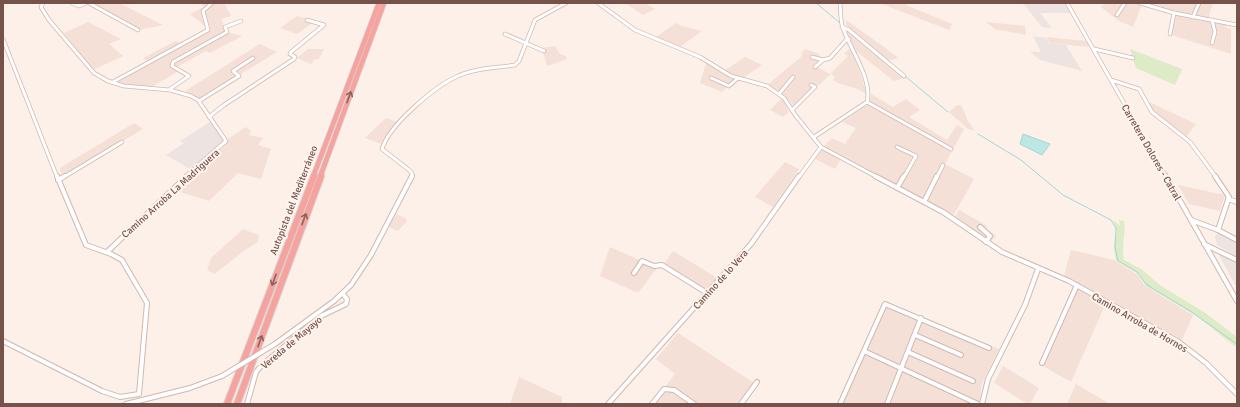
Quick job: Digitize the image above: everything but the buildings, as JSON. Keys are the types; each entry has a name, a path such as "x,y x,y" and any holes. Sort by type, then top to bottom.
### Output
{"highway":[{"name":"Autopista del Mediterráneo","path":"227,404 379,3"},
{"name":"Autopista del Mediterráneo","path":"237,404 384,3"}],"street":[{"name":"Camino Arroba La Madriguera","path":"43,3 40,7 48,22 63,36 88,68 99,76 112,82 131,87 170,89 185,92 199,101 226,141 205,158 106,252"},
{"path":"72,3 79,6 86,3"},
{"path":"89,3 135,30 138,30"},
{"path":"112,82 208,30 203,11 212,3"},
{"path":"126,404 139,403 190,388 222,376 250,361 343,294 364,267 412,178 412,174 409,170 382,149 384,142 404,118 448,81 461,75 481,70 515,65 519,61 535,20 566,3"},
{"name":"Camino Arroba de Hornos","path":"598,3 635,30 700,58 726,73 767,86 784,98 821,147 943,212 1002,252 1077,285 1188,348 1237,394"},
{"path":"814,137 867,102 869,94 849,39 842,27 840,3"},
{"name":"Carretera Dolores - Catral","path":"1067,3 1237,301"},
{"path":"1117,16 1125,3"},
{"path":"1140,3 1174,13 1237,25"},
{"path":"1194,17 1199,3"},
{"path":"1170,34 1174,13"},
{"path":"209,117 224,105 294,59 295,57 290,54 291,52 324,25 307,20"},
{"path":"1212,20 1215,32 1212,43"},
{"path":"170,89 189,76 172,66 173,62 227,32 225,27 241,22"},
{"path":"842,27 849,30 904,76"},
{"path":"505,34 544,51"},
{"path":"3,39 58,180 86,244 122,260 148,303 139,403"},
{"path":"812,58 823,60 830,58 847,39 849,39"},
{"path":"1094,49 1133,58"},
{"path":"199,101 239,76 233,71 253,58"},
{"path":"816,67 823,60"},
{"path":"778,94 793,76"},
{"path":"711,78 729,86 738,78"},
{"path":"1111,80 1139,89 1152,112 1190,142 1215,175 1227,193 1228,199 1218,230"},
{"path":"792,110 815,87 811,85"},
{"path":"867,102 951,149"},
{"path":"58,180 122,142"},
{"name":"Camino de lo Vera","path":"608,404 751,244 821,147"},
{"path":"897,147 916,156 897,188"},
{"path":"924,202 943,165"},
{"path":"1228,199 1237,202"},
{"path":"1191,220 1218,230 1237,240"},
{"path":"980,227 990,236 986,242"},
{"path":"1204,244 1209,245 1237,260"},
{"path":"634,273 642,261 654,266 662,265 707,293"},
{"path":"982,404 988,379 1025,305 1038,268"},
{"path":"1042,363 1077,285"},
{"name":"Vereda de Mayayo","path":"247,404 256,372 262,365 321,316 346,304 347,299 343,294"},
{"path":"840,404 885,304 989,348"},
{"path":"887,404 921,318"},
{"path":"915,335 961,355"},
{"path":"3,341 102,390 120,397 139,394"},
{"path":"864,351 978,404"},
{"path":"908,352 973,381"},
{"path":"741,404 757,382"},
{"path":"652,404 664,389 669,388 694,404"}],"shaded area":[{"path":"119,3 163,25 139,30 94,4"},
{"path":"200,3 224,3 231,16 221,19 227,32 242,36 210,53 206,51 177,67 181,70 151,87 126,85 118,81 149,63 143,58 176,41 184,45 210,30 190,14 204,7"},
{"path":"625,3 645,3 655,9 643,15"},
{"path":"879,3 907,3 906,5 952,24 949,30"},
{"path":"1023,3 1065,3 1070,13 1040,13 1052,28 1042,27"},
{"path":"1105,3 1142,4 1133,27 1119,21 1101,7"},
{"path":"1142,3 1213,3 1208,19 1173,12"},
{"path":"1176,14 1225,24 1227,28 1231,29 1231,54 1172,35"},
{"path":"297,16 315,21 297,34 280,28"},
{"path":"846,20 898,58 888,61 846,25"},
{"path":"88,22 121,39 109,44 123,56 93,70 64,33"},
{"path":"986,22 1025,26 1026,35 995,29"},
{"path":"676,23 702,31 680,47 656,37"},
{"path":"846,30 904,78 894,81 856,51"},
{"path":"1033,36 1046,38 1049,43 1066,45 1082,71 1040,60 1030,52 1041,52"},
{"path":"1046,37 1086,41 1090,47 1050,43"},
{"path":"260,44 277,52 200,99 185,91"},
{"path":"555,46 560,54 566,56 567,59 547,66 542,48"},
{"path":"851,47 867,94 838,83 833,80 835,77 831,74 794,107 789,100 767,85 802,56 801,53 805,49 817,53 822,58 815,66 830,74 848,56 844,54"},
{"path":"308,49 324,49 319,59 315,59 311,64 297,58"},
{"path":"745,57 762,65 743,78 733,76 724,71"},
{"path":"706,63 730,78 735,79 722,92 700,83"},
{"path":"871,94 893,107 906,99 920,110 909,117 947,140 957,125 964,129 945,164 974,179 953,216 842,157 835,169 815,159 832,138 845,144 856,128 842,122 870,103"},
{"path":"782,98 789,112 783,117 770,110"},
{"path":"1147,101 1196,124 1187,136 1159,117 1151,109"},
{"path":"957,105 961,105 968,121 975,131 968,129 949,112"},
{"path":"386,118 397,122 381,144 365,138"},
{"path":"210,122 224,141 190,169 166,155 184,143 180,141"},
{"path":"134,123 143,129 62,177 60,168"},
{"path":"246,127 251,131 249,135 263,138 258,145 271,149 261,179 238,173 209,201 174,190 204,162 225,146 229,138"},
{"path":"785,162 799,169 773,207 755,197"},
{"path":"1178,185 1225,195 1220,211 1189,204"},
{"path":"959,210 986,225 987,229 996,236 990,242 974,232 955,217"},
{"path":"396,214 405,218 407,221 398,231 389,227"},
{"path":"243,229 259,235 258,242 242,252 215,274 207,270 211,258"},
{"path":"1219,231 1237,241 1237,257 1217,245 1215,237"},
{"path":"610,247 657,268 638,293 600,276"},
{"path":"1071,250 1114,260 1138,275 1145,286 1193,315 1182,340 1064,276"},
{"path":"1216,250 1237,262 1237,288"},
{"path":"673,251 717,278 707,290 664,264"},
{"path":"1078,287 1106,303 1071,382 1043,366"},
{"path":"884,301 999,349 982,383 979,404 837,404"},
{"path":"678,333 754,383 741,404 652,404 675,374 656,359"},
{"path":"1003,366 1039,388 1030,404 1027,404 994,383"},
{"path":"519,377 562,397 562,404 510,404"},
{"path":"1076,384 1110,404 1067,404"}],"green space":[{"path":"1130,49 1182,69 1175,85 1136,68"},
{"path":"1113,220 1120,226 1119,220 1124,221 1124,260 1141,269 1161,286 1204,312 1237,337 1237,348 1197,316 1146,286 1139,274 1116,260 1114,246 1117,231"}],"water":[{"path":"1023,134 1050,144 1042,155 1020,144"}],"waterway":[{"path":"816,3 840,23"},
{"path":"906,77 948,112"},
{"path":"978,134 1021,160 1063,195 1111,220 1116,228 1115,247 1118,261 1137,272 1147,285 1190,311 1237,344"}]}
